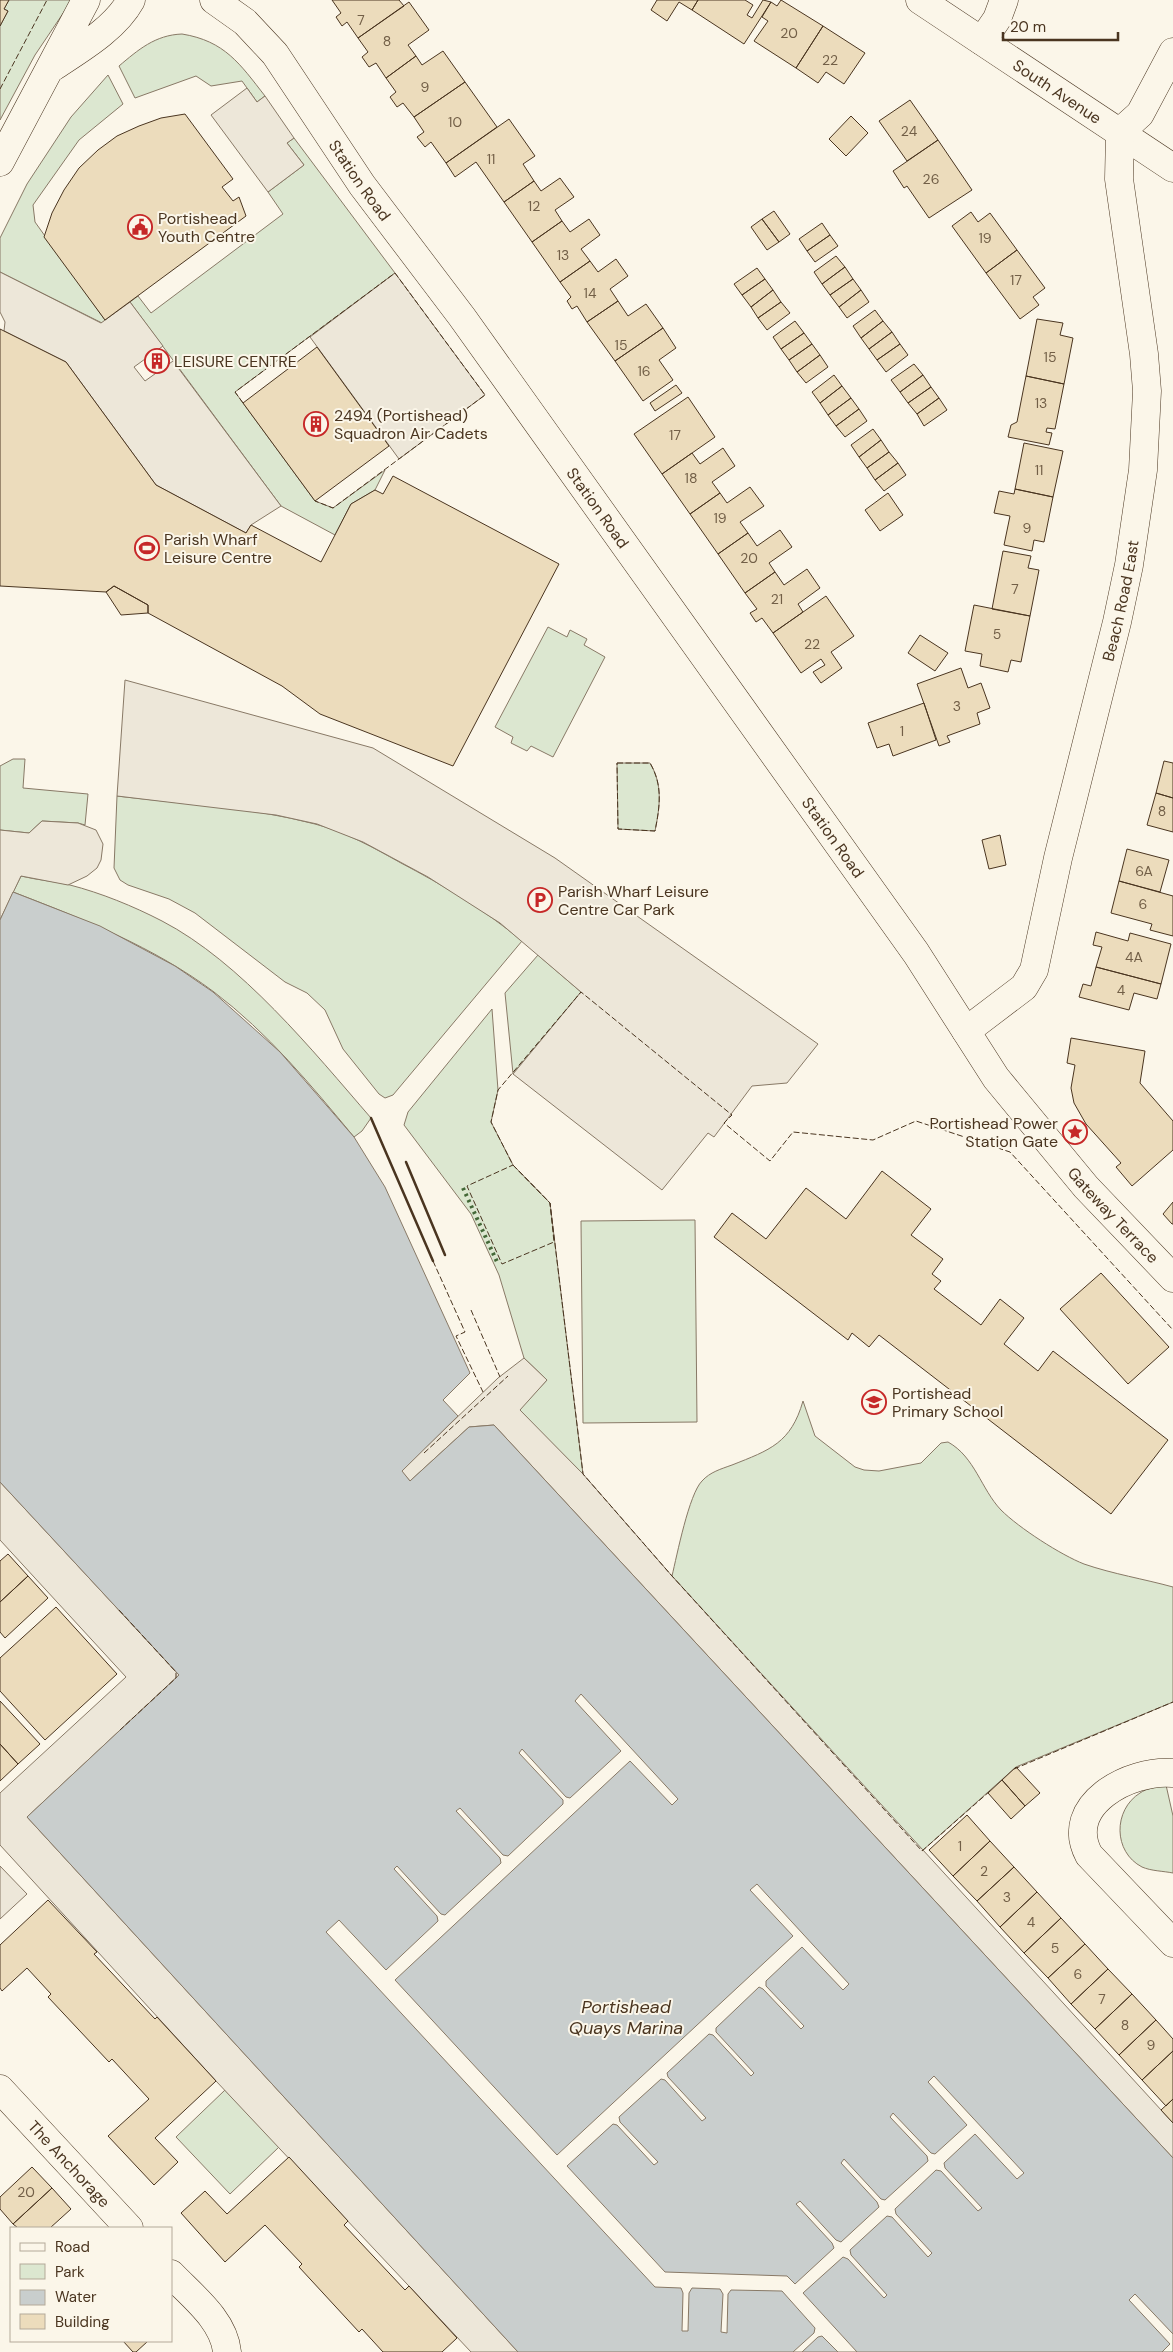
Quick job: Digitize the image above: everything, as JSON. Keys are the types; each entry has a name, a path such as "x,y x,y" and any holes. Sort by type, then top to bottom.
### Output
{"street":[{"path":"0,162 86,0"},
{"path":"50,69 96,38 127,8 131,0"},
{"name":"Station Road","path":"214,0 245,22 275,54 362,185 462,317 631,552 916,953 966,1031"},
{"name":"South Avenue","path":"920,0 1173,168"},
{"path":"982,41 997,19 1004,0"},
{"path":"1120,132 1140,114 1173,52"},
{"name":"Beach Road East","path":"966,1031 1024,987 1034,970 1058,858 1115,630 1129,565 1143,470 1147,391 1144,354 1119,179 1120,132"},
{"name":"Gateway Terrace","path":"966,1031 996,1078 1086,1187 1173,1278"},
{"path":"1173,1773 1146,1774 1102,1796 1086,1814 1081,1833 1082,1842 1089,1855 1173,1943"},
{"name":"The Anchorage","path":"4,2100 128,2227"},
{"path":"172,2275 217,2324 224,2336 227,2352"}],"green space":[{"path":"9,0 72,0 35,55 0,120 0,26 8,11 4,9"},
{"path":"182,34 197,37 221,48 239,64 265,96 257,102 242,81 211,86 196,76 135,98 119,66 155,40"},
{"path":"108,75 123,104 79,140 33,205 35,222 105,320 102,323 0,272 0,238 27,184 71,117"},
{"path":"294,138 395,273 235,392 315,501 333,508 385,470 375,490 351,504 335,535 281,506 130,302 138,296 151,313 283,214 268,192 304,165 287,143"},
{"path":"548,627 567,637 570,630 587,639 584,645 605,657 553,757 531,746 527,751 511,743 513,737 495,727"},
{"path":"13,759 25,759 23,788 88,794 85,825 42,821 29,833 0,830 0,766"},
{"path":"617,763 650,763 659,788 655,831 618,829"},
{"path":"117,796 266,814 291,818 338,831 370,846 448,889 479,908 522,941 393,1095 385,1098 379,1094 343,1049 325,1010 307,993 285,982 195,913 169,899 128,885 120,880 114,868"},
{"path":"21,876 70,885 93,892 128,905 162,921 191,938 248,984 325,1065 371,1118 362,1131 354,1137 271,1042 214,992 167,961 117,935 13,892"},
{"path":"538,955 581,992 513,1074 505,993"},
{"path":"492,1009 498,1090 491,1122 513,1165 550,1203 583,1474 519,1410 547,1380 524,1358 499,1275 471,1214 404,1125 408,1112"},
{"path":"695,1220 697,1422 583,1423 581,1221"},
{"path":"803,1401 815,1436 855,1467 879,1471 921,1463 941,1443 948,1442 965,1456 1001,1510 1018,1525 1041,1540 1084,1564 1173,1587 1173,1702 1016,1767 922,1851 672,1576 688,1511 697,1488 702,1481 716,1471 757,1455 777,1443 792,1427"},
{"path":"1166,1785 1173,1816 1173,1873 1142,1867 1132,1860 1126,1851 1120,1831 1121,1820 1131,1800 1146,1790"},
{"path":"225,2090 279,2147 230,2194 176,2137"}],"shaded area":[{"path":"247,88 257,102 265,96 294,138 287,143 304,165 268,192 211,115"},
{"path":"0,272 101,323 130,302 163,346 134,367 145,381 173,361 281,506 251,525 246,533 156,485 66,362 4,331 5,322 0,312"},
{"path":"395,273 485,395 399,459 310,337"},
{"name":"Parish Wharf Leisure Centre Car Park","path":"125,680 373,748 555,858 818,1044 787,1083 752,1086 714,1137 708,1133 662,1190 513,1074 581,992 500,923 428,877 363,842 317,824 276,815 117,796"},
{"path":"42,821 78,823 96,830 103,844 101,860 97,868 87,876 68,885 21,876 0,920 0,830 29,833"},
{"path":"524,1358 547,1380 520,1410 583,1474 672,1576 1173,2123 1173,2158 494,1425 469,1427 410,1481 401,1471 498,1378"},
{"path":"0,1482 179,1675 27,1817 518,2352 471,2352 216,2081 0,1845 0,1793 126,1677 0,1540"},
{"path":"0,1866 27,1894 0,1919"}],"water":[{"name":"Portishead Quays Marina","path":"13,892 100,926 175,966 213,992 280,1052 354,1137 385,1187 470,1373 443,1400 458,1416 402,1471 410,1481 469,1427 494,1425 1173,2158 1173,2352 518,2352 27,1817 179,1675 0,1482 0,920"}],"pier":[{"path":"581,1694 678,1799 672,1805 630,1761 395,1980 557,2155 793,1936 750,1890 757,1884 849,1984 843,1990 802,1947 766,1981 766,1986 804,2026 801,2029 759,1987 716,2028 716,2032 754,2073 751,2076 713,2035 709,2034 667,2073 668,2077 706,2118 702,2121 665,2080 661,2079 619,2117 620,2122 658,2162 654,2165 617,2125 613,2124 567,2166 665,2272 787,2276 795,2284 834,2248 832,2243 796,2204 800,2201 836,2240 841,2242 879,2207 877,2202 841,2163 844,2159 881,2199 885,2200 928,2161 927,2156 890,2117 893,2113 931,2153 935,2154 967,2125 928,2082 934,2076 1024,2173 1017,2179 975,2134 944,2163 945,2168 982,2208 978,2211 941,2171 936,2170 895,2209 896,2214 932,2253 928,2257 892,2217 887,2216 850,2250 851,2255 887,2295 884,2298 848,2259 843,2257 803,2293 857,2352 838,2352 822,2336 818,2337 802,2352 793,2352 814,2333 815,2328 782,2291 731,2290 728,2294 727,2333 721,2332 723,2294 720,2289 692,2288 689,2293 688,2331 682,2331 683,2293 681,2288 655,2287 326,1932 339,1920 386,1970 438,1921 437,1916 394,1869 397,1866 441,1914 445,1915 501,1863 500,1858 456,1811 460,1808 503,1855 508,1856 563,1804 563,1800 519,1753 522,1749 566,1797 570,1798 621,1751 575,1701"},
{"path":"1135,2294 1173,2334 1173,2352 1162,2352 1170,2344 1129,2300"}],"building":[{"path":"0,0 9,0 4,9 8,11 0,26"},
{"path":"332,0 399,0 404,6 358,38 347,22 342,26 336,17 341,13"},
{"path":"657,0 698,0 692,10 679,2 667,21 651,10"},
{"path":"698,0 745,0 753,5 747,15 752,18 763,0 771,2 744,44 692,10"},
{"path":"781,0 823,26 796,68 754,41 768,21 762,17 771,2 777,6"},
{"path":"409,2 429,30 408,45 416,56 386,78 376,63 369,67 362,57 368,52 358,38"},
{"path":"823,26 865,53 844,84 826,72 818,83 796,68"},
{"path":"443,51 465,82 414,117 403,103 397,107 390,97 396,92 386,78 416,56 422,65"},
{"path":"465,82 497,127 446,163 431,142 425,147 417,137 424,132 414,117"},
{"path":"910,100 938,140 907,161 879,121"},
{"name":"Portishead Youth Centre","path":"185,114 233,179 222,187 233,201 239,197 246,216 105,320 44,237 52,213 64,190 79,168 98,150 117,136 139,126 161,118"},
{"path":"851,116 868,133 846,156 829,139"},
{"path":"509,119 535,156 523,164 534,181 504,202 476,162 455,177 446,163"},
{"path":"938,140 972,190 929,218 907,186 904,188 893,171"},
{"path":"560,178 574,197 555,210 562,221 532,242 504,202 534,181 541,191"},
{"path":"774,211 790,234 779,242 762,219"},
{"path":"971,212 978,222 990,213 1017,250 986,273 952,226"},
{"path":"589,219 600,235 581,249 590,261 560,282 532,242 562,221 570,232"},
{"path":"762,219 779,242 767,250 751,227"},
{"path":"822,223 830,235 807,251 799,239"},
{"path":"830,235 838,246 815,262 807,251"},
{"path":"1017,250 1045,288 1033,297 1039,305 1020,319 986,273"},
{"path":"836,256 845,267 822,284 814,272"},
{"path":"616,259 628,276 610,289 618,301 587,322 577,306 572,309 567,301 571,297 560,282 590,261 598,272"},
{"path":"845,267 853,279 830,295 822,284"},
{"path":"757,268 765,279 742,295 734,284"},
{"path":"765,279 773,290 751,307 742,295"},
{"path":"853,279 861,290 839,307 830,295"},
{"path":"773,290 781,302 758,318 751,307"},
{"path":"861,290 869,302 847,318 839,307"},
{"path":"618,301 628,316 646,304 663,328 615,361 587,322"},
{"path":"781,302 790,313 767,330 758,318"},
{"path":"875,310 883,321 861,338 853,326"},
{"path":"1037,319 1063,323 1060,335 1073,338 1064,384 1026,376"},
{"path":"795,321 804,333 781,349 773,337"},
{"path":"883,321 892,332 869,349 861,338"},
{"path":"663,328 676,348 659,360 673,380 643,401 615,361"},
{"name":"Parish Wharf Leisure Centre","path":"0,329 66,362 156,485 246,533 251,525 321,562 351,504 375,490 383,494 393,476 559,564 453,766 320,714 282,686 148,613 148,605 114,586 106,592 0,586"},
{"path":"892,332 900,344 877,360 869,349"},
{"path":"804,333 812,344 789,360 781,349"},
{"path":"812,344 820,355 797,372 789,360"},
{"path":"900,344 908,355 886,372 877,360"},
{"name":"2494 (Portishead) Squadron Air Cadets","path":"317,347 389,446 315,501 243,403"},
{"name":"LEISURE CENTRE","path":"156,351 167,366 159,372 147,357"},
{"path":"820,355 828,367 806,383 797,372"},
{"path":"914,364 923,375 900,392 891,380"},
{"path":"834,375 842,386 820,403 812,392"},
{"path":"923,375 931,387 908,403 900,392"},
{"path":"1026,376 1064,384 1055,429 1047,428 1046,432 1052,433 1049,445 1008,437 1011,425 1017,422"},
{"path":"676,385 682,393 655,411 650,403"},
{"path":"842,386 851,398 828,415 820,403"},
{"path":"931,387 939,398 917,414 908,403"},
{"path":"688,397 715,437 662,474 634,434"},
{"path":"851,398 859,409 836,426 828,415"},
{"path":"939,398 947,410 924,426 917,414"},
{"path":"859,409 867,421 845,437 836,426"},
{"path":"873,429 881,440 859,457 851,445"},
{"path":"881,440 889,452 867,468 859,457"},
{"path":"1024,443 1063,451 1053,497 1015,489"},
{"path":"723,448 735,466 712,482 720,493 690,514 662,474 692,453 700,464"},
{"path":"889,452 898,463 875,480 867,468"},
{"path":"898,463 906,475 884,491 875,480"},
{"path":"750,487 764,506 740,522 748,533 718,554 690,514 720,493 727,503"},
{"path":"1015,489 1053,497 1044,542 1034,540 1032,551 1004,545 1010,516 994,513 999,491 1014,494"},
{"path":"888,493 903,515 880,531 865,510"},
{"path":"780,530 792,547 769,563 775,572 745,593 718,554 748,533 757,546"},
{"path":"1003,551 1031,556 1028,568 1039,570 1030,616 992,609"},
{"path":"807,569 820,588 798,604 803,612 773,633 762,618 756,622 750,613 757,609 745,593 775,572 784,585"},
{"path":"114,586 148,605 148,613 121,615 106,592"},
{"path":"826,596 854,636 831,652 842,668 821,683 813,672 825,665 821,659 801,673 773,633"},
{"path":"974,605 1030,616 1021,662 1011,660 1008,672 980,666 982,654 965,651"},
{"path":"920,635 948,653 935,671 908,653"},
{"path":"961,668 968,688 981,683 990,708 977,713 980,724 947,736 950,742 939,746 917,684"},
{"path":"924,703 936,740 893,756 889,744 877,748 868,723"},
{"path":"1164,761 1173,763 1173,798 1156,793"},
{"path":"1156,793 1173,798 1173,832 1147,825"},
{"path":"1000,835 1006,865 989,869 982,840"},
{"path":"1127,849 1169,860 1160,892 1119,881"},
{"path":"1119,881 1173,896 1173,936 1150,930 1152,924 1111,913"},
{"path":"1096,932 1128,941 1130,933 1171,944 1161,984 1096,967 1102,947 1093,945"},
{"path":"1096,967 1161,984 1157,999 1134,993 1129,1010 1079,997 1083,984 1091,986"},
{"path":"1071,1038 1145,1051 1140,1083 1173,1121 1173,1150 1132,1186 1116,1167 1121,1163 1086,1124 1074,1103 1071,1088 1075,1065 1067,1063"},
{"path":"882,1171 931,1209 911,1235 943,1259 932,1274 941,1281 934,1289 981,1325 1000,1299 1024,1318 1004,1344 1038,1371 1053,1351 1168,1440 1111,1514 879,1335 869,1347 852,1333 848,1340 714,1237 732,1213 766,1239 806,1188 846,1219"},
{"path":"1173,1202 1173,1224 1172,1224 1163,1214"},
{"path":"1101,1273 1169,1347 1128,1384 1060,1309"},
{"path":"8,1554 28,1576 0,1602 0,1561"},
{"path":"28,1576 48,1598 5,1638 0,1632 0,1602"},
{"path":"56,1607 117,1674 45,1740 0,1691 0,1658"},
{"path":"0,1701 40,1744 18,1764 0,1744"},
{"path":"0,1744 18,1764 0,1781"},
{"path":"1016,1767 1040,1793 1025,1806 1002,1780"},
{"path":"1002,1780 1025,1806 1011,1819 988,1793"},
{"path":"967,1815 990,1841 953,1876 929,1850"},
{"path":"990,1841 1014,1867 977,1901 953,1876"},
{"path":"1014,1867 1037,1892 1000,1927 977,1901"},
{"path":"1037,1892 1061,1918 1024,1953 1000,1927"},
{"path":"48,1900 97,1952 94,1954 155,2019 157,2017 216,2081 155,2138 178,2162 154,2185 108,2136 149,2099 112,2059 109,2062 48,1997 51,1994 27,1968 2,1991 0,1988 0,1945"},
{"path":"1061,1918 1085,1944 1048,1978 1024,1953"},
{"path":"1085,1944 1108,1969 1071,2004 1048,1978"},
{"path":"1108,1969 1132,1994 1095,2029 1071,2004"},
{"path":"1132,1994 1156,2020 1119,2055 1095,2029"},
{"path":"1156,2020 1173,2039 1173,2051 1142,2080 1119,2055"},
{"path":"1173,2051 1173,2099 1166,2106 1142,2080"},
{"path":"1173,2099 1173,2123 1161,2110"},
{"path":"289,2157 348,2221 344,2225 405,2290 409,2286 457,2338 442,2352 383,2352 362,2329 359,2332 299,2267 302,2264 265,2225 225,2262 181,2213 205,2191 227,2214"},
{"path":"32,2167 52,2188 13,2224 0,2209 0,2197"},
{"path":"52,2188 71,2209 51,2227 17,2227 13,2224"},
{"path":"124,2342 147,2342 136,2352 133,2352"}],"hedge":[{"path":"463,1188 498,1264"}],"fence":[{"path":"0,89 47,0"},
{"path":"243,403 235,392 395,273 485,395 333,508 315,501"},
{"path":"617,763 650,763 659,788 655,831 618,829 617,763"},
{"path":"990,1791 922,1851 672,1576 583,1474 550,1203 513,1165 491,1122 498,1090 581,992 732,1115 724,1123 770,1161 793,1132 873,1140 916,1121 1010,1152 1173,1330"},
{"path":"513,1165 550,1203 554,1242 502,1264 467,1186 513,1165"},
{"path":"433,1261 465,1332 456,1336 483,1392"},
{"path":"471,1310 500,1377"},
{"path":"424,1453 508,1376"},
{"path":"119,1610 176,1672 176,1678 120,1730"},
{"path":"1014,1769 1173,1702"}],"wall":[{"path":"371,1118 433,1261"},
{"path":"406,1162 445,1255"}],"place":[{"name":"Portishead Youth Centre","path":"140,227"},
{"name":"LEISURE CENTRE","path":"157,361"},
{"name":"2494 (Portishead) Squadron Air Cadets","path":"316,424"},
{"name":"Parish Wharf Leisure Centre","path":"147,548"},
{"name":"Parish Wharf Leisure Centre Car Park","path":"540,900"},
{"name":"Portishead Power Station Gate","path":"1075,1132"},
{"name":"Portishead Primary School","path":"874,1402"}]}
